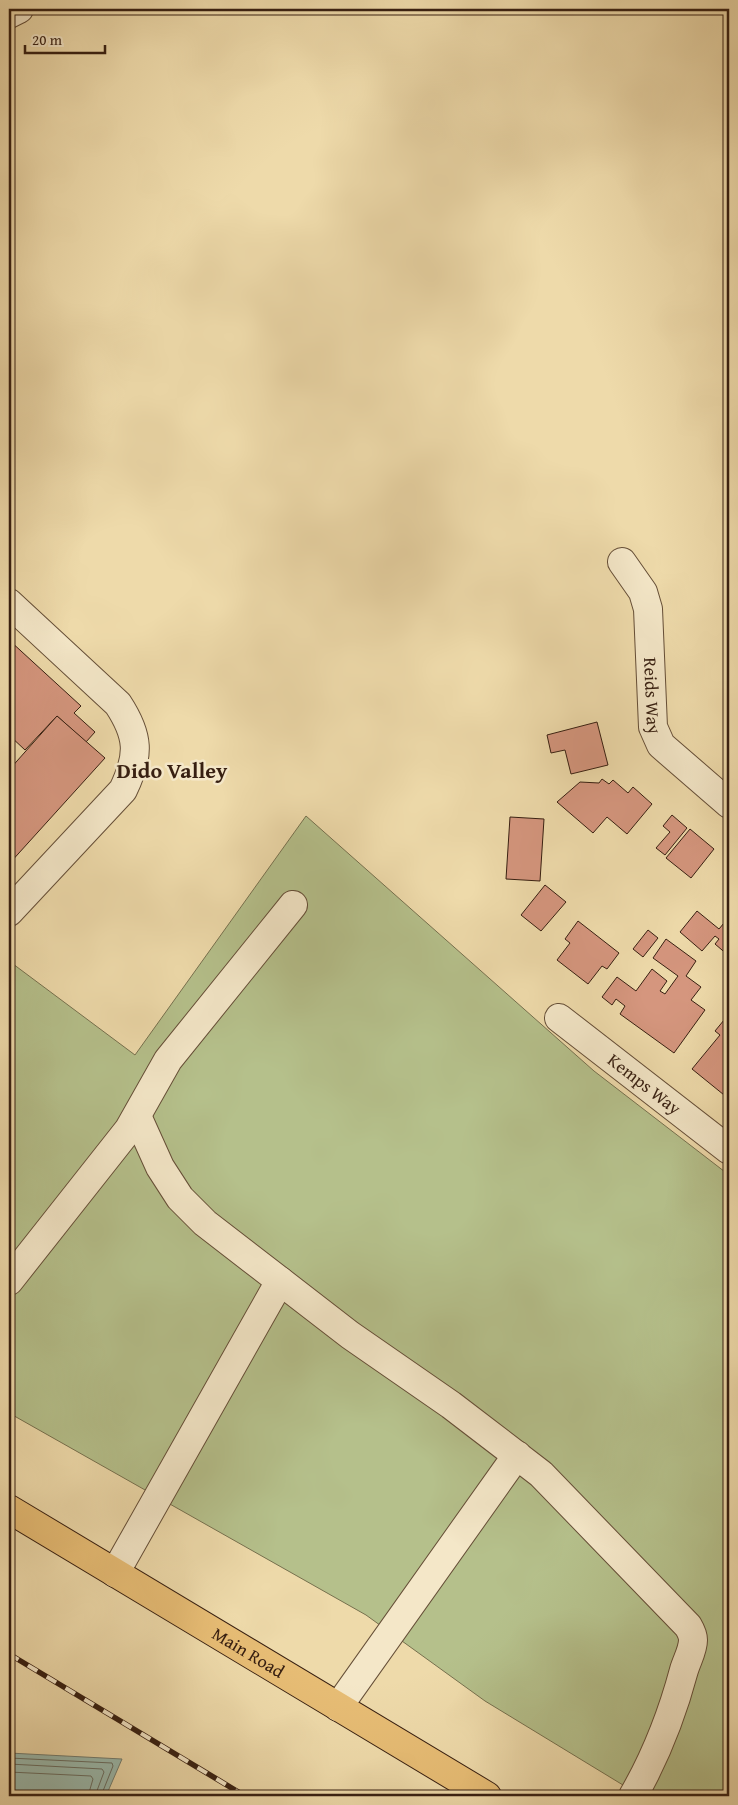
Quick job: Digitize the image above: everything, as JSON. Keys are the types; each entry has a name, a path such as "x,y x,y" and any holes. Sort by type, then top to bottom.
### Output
{"main road":[{"name":"Main Road","path":"9,1509 487,1796"}],"street":[{"path":"9,14 19,9"},
{"name":"Reids Way","path":"622,562 643,592 648,609 653,727 661,745 729,804"},
{"path":"9,603 118,704 131,723 135,746 135,766 123,790 9,912"},
{"path":"9,1282 107,1158 137,1116 168,1060 293,905"},
{"name":"Kemps Way","path":"559,1018 729,1150"},
{"path":"137,1116 160,1166 180,1198 205,1223 540,1474 688,1626 692,1633 692,1646 665,1732 649,1769 634,1796"},
{"path":"114,1573 280,1281"},
{"path":"338,1707 517,1455"}],"green space":[{"path":"306,816 594,1071 729,1175 729,1796 641,1796 485,1701 366,1615 9,1413 9,961 135,1055"}],"water":[{"path":"9,1753 122,1759 106,1796 9,1796"}],"building":[{"path":"9,640 81,706 74,713 95,732 86,742 57,716 25,750 9,735"},
{"path":"57,716 105,758 9,864 9,770"},
{"path":"597,722 608,765 571,774 565,750 551,753 547,735"},
{"path":"602,779 609,784 613,780 628,793 633,787 652,804 627,834 607,817 593,833 557,802 580,782 599,783"},
{"path":"672,815 687,828 665,855 656,848 670,832 663,826"},
{"path":"510,817 544,819 540,881 506,879"},
{"path":"690,829 714,849 691,878 666,858"},
{"path":"545,885 566,902 541,931 521,915"},
{"path":"697,911 719,929 729,917 729,956 715,944 719,939 715,936 702,951 680,932"},
{"path":"578,921 619,953 607,969 602,966 588,984 557,960 570,943 565,939"},
{"path":"648,930 658,938 643,957 633,949"},
{"path":"666,939 696,961 686,976 701,987 691,1000 705,1010 674,1053 620,1014 625,1006 616,999 612,1005 602,997 617,977 636,991 652,969 667,981 660,991 665,994 678,976 653,958"},
{"path":"729,1014 729,1099 692,1069 720,1035 715,1031"}],"railway":[{"path":"9,1654 245,1796"}],"district":[{"name":"Dido Valley","path":"172,770"}]}
